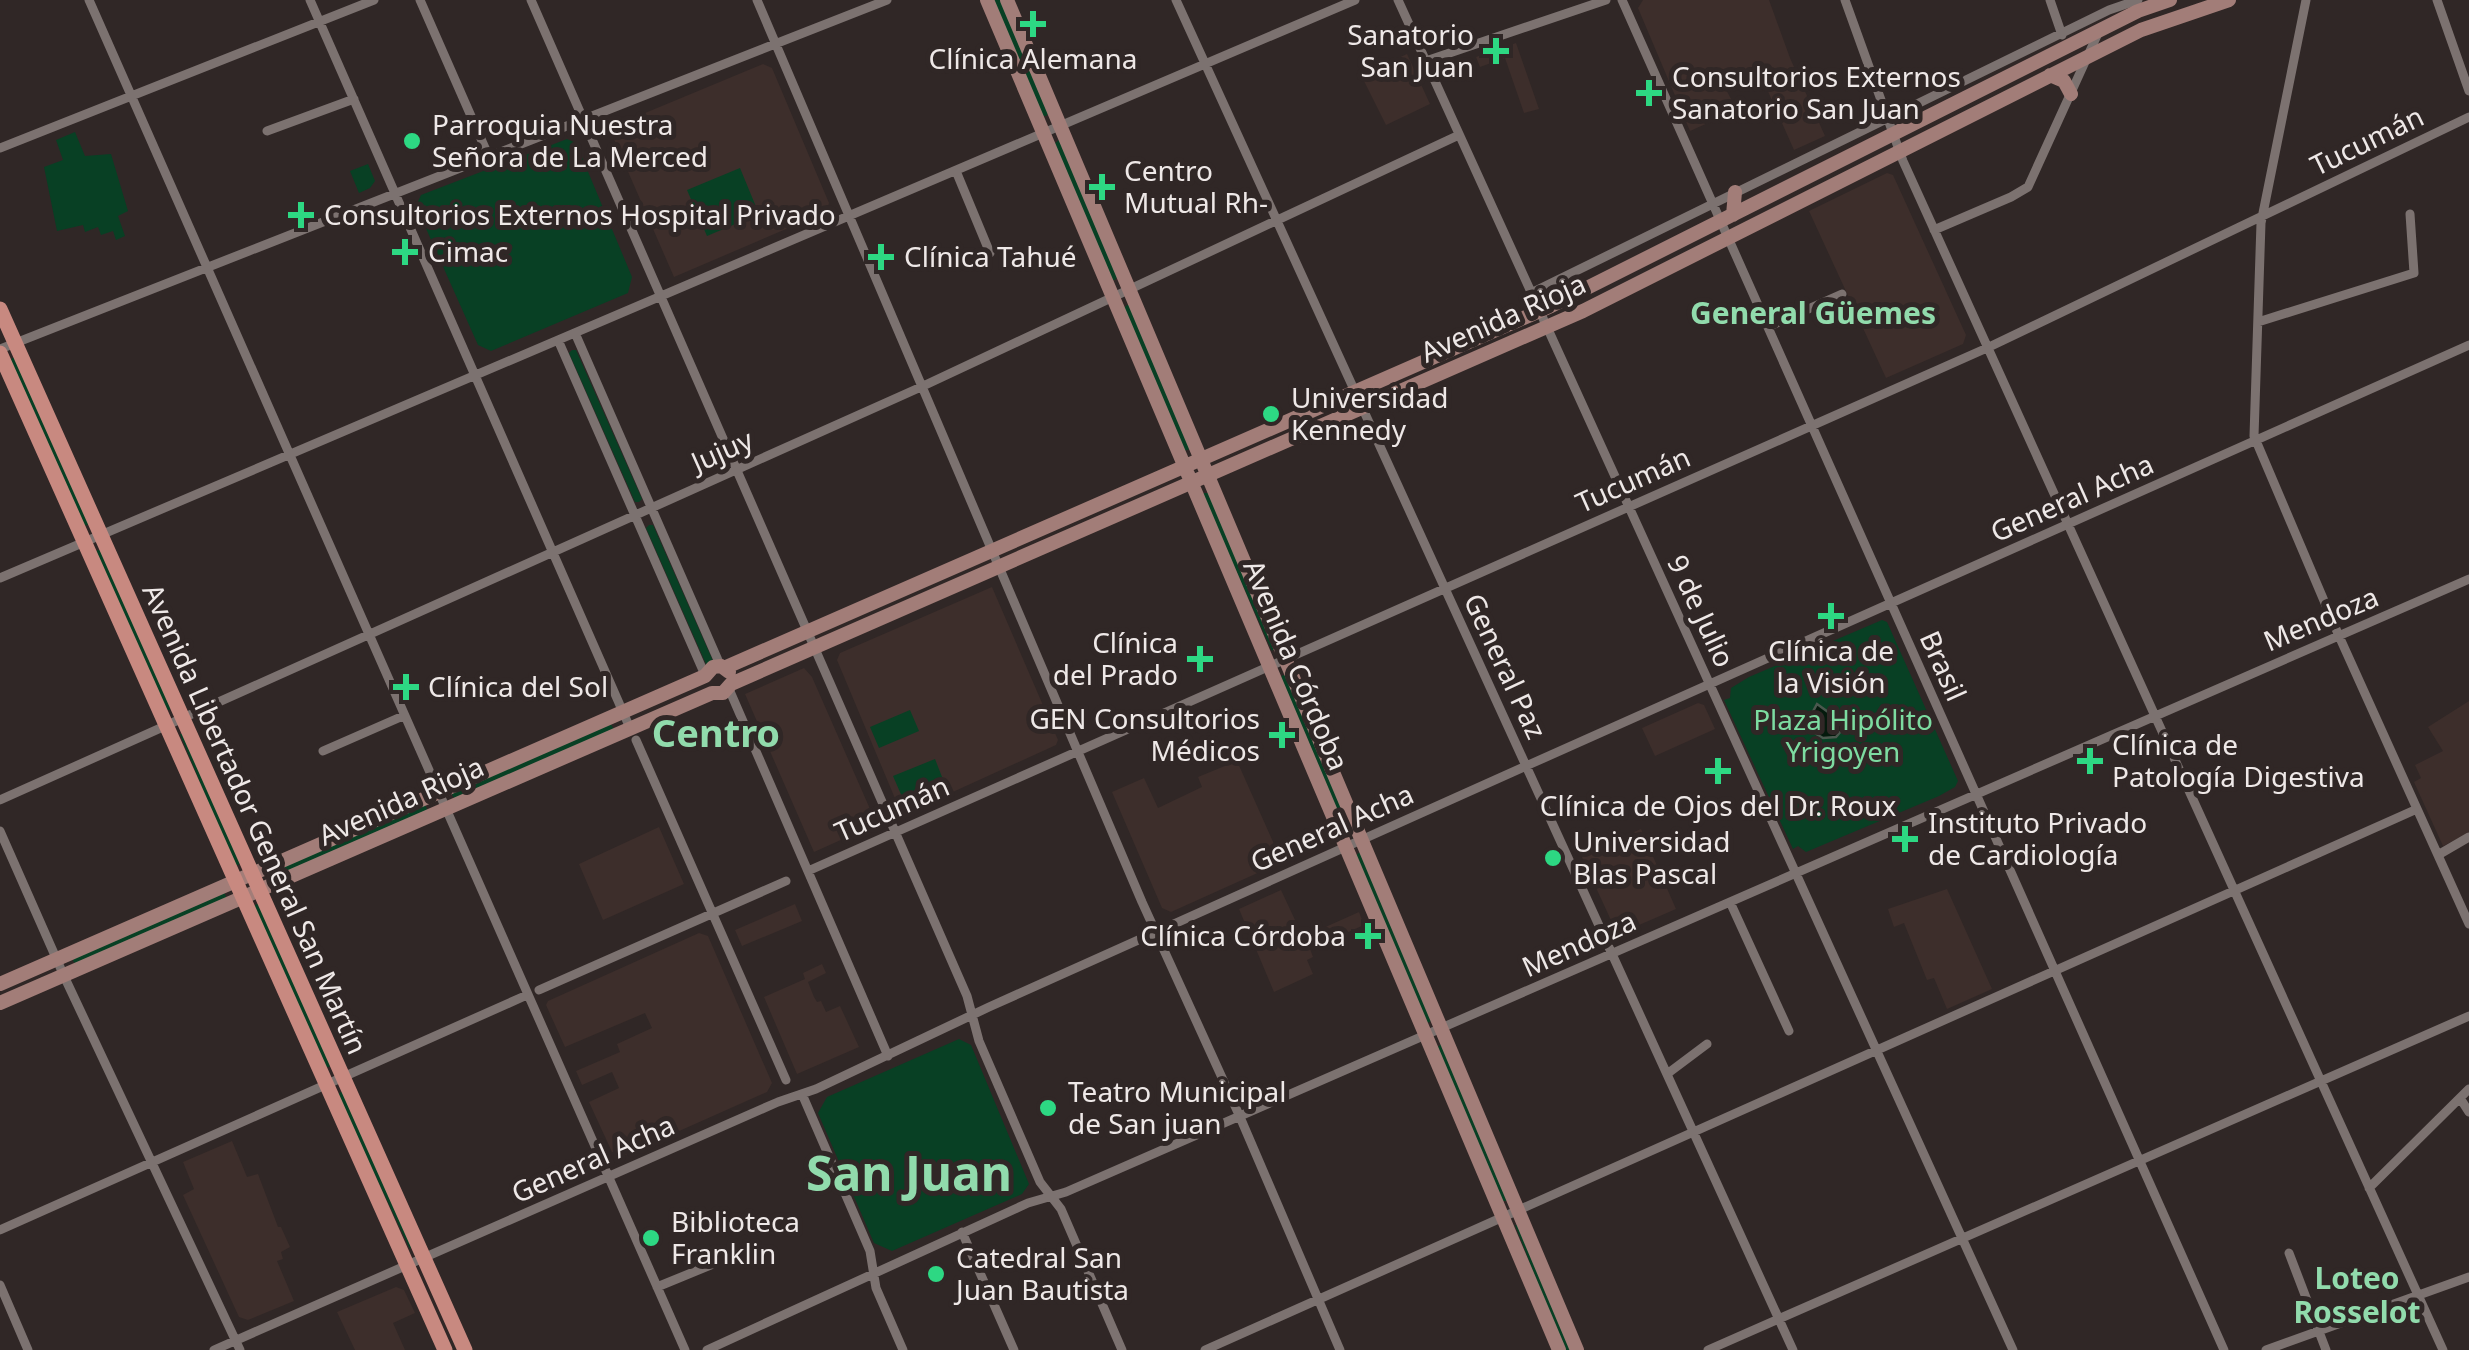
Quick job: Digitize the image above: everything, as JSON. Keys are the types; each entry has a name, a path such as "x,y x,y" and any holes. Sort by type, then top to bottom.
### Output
{"main road":[{"name":"Avenida Córdoba","path":"987,0 1558,1350"},
{"name":"Avenida Córdoba","path":"1008,0 1578,1350"},
{"name":"Avenida Rioja","path":"723,667 1539,310 1877,137 1961,100 2064,40 2100,30 2144,3 2170,0"},
{"name":"Avenida Rioja","path":"730,686 1546,327 2088,56 2151,26 2229,0"},
{"path":"2088,56 2100,41 2133,24 2144,3"},
{"path":"2014,94 2022,80 2060,60 2064,40"},
{"path":"2050,75 2064,81 2072,94"},
{"path":"1899,152 1912,135 1950,116 1961,100"},
{"path":"1854,174 1866,161 1877,137"},
{"path":"1672,266 1686,248 1714,233 1733,209 1768,218"},
{"path":"1546,327 1550,316 1583,299 1595,284"},
{"name":"Avenida Libertador General San Martín","path":"0,309 5,348 84,542 445,1350"},
{"name":"Avenida Libertador General San Martín","path":"5,348 101,535 465,1350"},
{"path":"713,667 723,667 730,674 730,686 723,693 712,692 706,687 705,676 713,667"},
{"name":"Avenida Rioja","path":"0,984 705,676"},
{"name":"Avenida Rioja","path":"0,1004 445,810 633,734 712,692"}],"street":[{"path":"89,0 685,1350"},
{"path":"310,0 786,1080"},
{"path":"0,148 374,0"},
{"path":"420,0 489,157"},
{"path":"531,0 967,996 980,1041 1040,1182 1061,1209 1122,1350"},
{"path":"758,0 1155,933 1240,1116 1340,1350"},
{"path":"5,348 887,0"},
{"name":"General Paz","path":"1176,0 1793,1350"},
{"path":"0,578 1355,0"},
{"name":"9 de Julio","path":"1398,0 2013,1350"},
{"path":"1426,61 1606,0"},
{"name":"Brasil","path":"1622,0 1711,203 1733,209 1728,238 2224,1350"},
{"path":"1845,0 1888,118 1877,137 1899,152 2443,1350"},
{"path":"2050,0 2064,40"},
{"path":"2306,0 2263,216 2256,440 2338,636 2469,924"},
{"path":"2437,0 2469,91"},
{"name":"Avenida Rioja","path":"1877,137 1888,118 2064,40 2111,5 2144,3"},
{"path":"1934,230 2028,187 2111,5"},
{"path":"267,131 354,99"},
{"name":"Tucumán","path":"808,871 1987,348 2469,117"},
{"name":"Jujuy","path":"0,800 737,470 1459,135"},
{"path":"956,171 990,253"},
{"name":"Avenida Rioja","path":"1531,292 1711,203 1733,209"},
{"path":"2258,322 2414,273 2410,214"},
{"path":"1768,327 1842,294"},
{"path":"575,333 723,667"},
{"path":"558,340 705,676"},
{"name":"General Acha","path":"214,1350 238,1345 424,1258 888,1056 2469,345"},
{"name":"Mendoza","path":"708,1350 1028,1203 1240,1116 2469,579"},
{"path":"730,686 888,1056"},
{"path":"323,751 404,716"},
{"path":"1205,1350 2417,809"},
{"path":"0,832 56,960 238,1345"},
{"path":"2438,854 2469,837"},
{"path":"538,990 786,881"},
{"path":"1730,902 1789,1031"},
{"path":"0,1230 528,995"},
{"path":"1708,1350 2469,1016"},
{"path":"1667,1074 1706,1044"},
{"path":"2369,1188 2469,1088"},
{"path":"802,1094 870,1250 876,1288 904,1350"},
{"path":"2460,1098 2469,1112"},
{"path":"962,1232 1014,1350"},
{"path":"2289,1253 2326,1350"},
{"path":"657,1287 718,1262"},
{"path":"2266,1350 2469,1277"},
{"path":"0,1285 28,1350"}],"shaded area":[{"path":"1643,0 1769,0 1825,136 1794,150 1759,71 1723,84 1737,110 1690,131 1638,8"},
{"path":"1516,43 1539,109 1524,113 1505,58 1480,67 1476,57"},
{"path":"1407,54 1430,104 1386,125 1361,75"},
{"path":"763,64 772,68 829,203 826,212 674,277 609,128"},
{"path":"1887,173 1893,175 1966,335 1963,344 1886,378 1809,211"},
{"path":"992,587 1058,740 1056,745 909,812 899,808 837,660 840,653"},
{"path":"804,668 812,677 874,818 872,826 814,852 745,694"},
{"path":"2469,701 2469,833 2443,846 2414,782 2421,778 2415,765 2443,751 2428,727"},
{"path":"1698,703 1704,705 1715,729 1655,756 1642,728"},
{"path":"1817,704 1846,725 1836,737 1823,738 1813,732 1809,719"},
{"path":"1237,761 1282,862 1171,912 1162,908 1112,792 1144,778 1158,808 1202,787 1198,777"},
{"path":"659,827 684,884 603,920 579,864"},
{"path":"1641,829 1676,909 1623,932 1615,929 1581,855"},
{"path":"1947,889 1992,989 1947,1009 1934,978 1927,980 1904,923 1894,927 1888,909"},
{"path":"1281,890 1303,937 1359,912 1364,925 1310,949 1313,957 1307,960 1313,974 1274,992 1239,909"},
{"path":"795,904 802,921 742,946 735,930"},
{"path":"699,933 708,936 772,1083 767,1092 623,1156 612,1152 589,1102 619,1088 612,1072 582,1085 576,1071 620,1052 617,1044 652,1028 645,1013 565,1047 546,1005"},
{"path":"822,964 826,973 808,982 814,997 826,1012 840,1006 859,1047 797,1074 764,997 805,979 803,973"},
{"path":"232,1141 247,1177 258,1174 290,1247 281,1252 283,1259 277,1261 294,1301 248,1320 239,1317 183,1195 194,1189 183,1162"},
{"path":"396,1287 404,1290 415,1313 393,1323 405,1350 355,1350 337,1312"}],"green space":[{"path":"993,0 1002,0 1046,116 1042,116"},
{"path":"75,132 85,156 111,154 128,211 118,216 125,236 116,240 113,231 101,235 98,227 85,232 83,225 57,231 44,167 63,160 56,140"},
{"path":"567,139 576,143 632,277 628,293 491,351 478,345 416,206 421,195"},
{"path":"1059,140 1118,276 1115,280 1054,144"},
{"path":"368,164 375,181 359,193 350,171"},
{"path":"740,168 759,214 707,236 687,190"},
{"path":"1127,305 1190,449 1184,451 1124,308"},
{"path":"576,350 642,499 639,502 635,502 569,353"},
{"path":"14,357 90,523 87,525 83,526 9,361"},
{"path":"1209,493 1275,647 1272,651 1203,496"},
{"path":"653,525 713,661 706,664 646,528"},
{"path":"102,550 172,707 169,710 165,710 96,551"},
{"name":"Plaza Hipólito Yrigoyen","path":"1882,620 1887,622 1958,781 1939,796 1806,852 1798,846 1793,849 1724,700 1730,698 1731,688 1749,677"},
{"path":"1283,675 1287,676 1349,831 1346,831"},
{"path":"910,710 919,731 879,748 870,727"},
{"path":"610,723 614,729 454,798 452,795 453,792"},
{"path":"180,734 241,862 238,865 234,865"},
{"path":"935,759 944,782 903,799 893,776"},
{"path":"425,805 428,811 270,879 268,876 269,873"},
{"path":"1360,852 1430,1022 1427,1023 1355,856"},
{"path":"224,892 227,899 76,964 73,961 74,958"},
{"path":"257,904 331,1064 329,1067 325,1067 254,906"},
{"path":"959,1039 971,1045 1029,1184 1022,1194 892,1251 874,1243 818,1113 827,1097"},
{"path":"1441,1044 1506,1201 1501,1201 1437,1048"},
{"path":"341,1092 412,1246 410,1249 337,1095"},
{"path":"1515,1225 1519,1226 1572,1350 1564,1350"}],"place":[{"name":"Clínica Alemana","path":"1033,24"},
{"name":"Sanatorio San Juan","path":"1496,51"},
{"name":"Consultorios Externos Sanatorio San Juan","path":"1649,93"},
{"name":"Parroquia Nuestra Señora de La Merced","path":"412,141"},
{"name":"Centro Mutual Rh-","path":"1102,187"},
{"name":"Consultorios Externos Hospital Privado","path":"301,215"},
{"name":"Cimac","path":"405,252"},
{"name":"Clínica Tahué","path":"881,257"},
{"name":"Universidad Kennedy","path":"1271,414"},
{"name":"Clínica de la Visión","path":"1831,616"},
{"name":"Clínica del Prado","path":"1200,659"},
{"name":"Clínica del Sol","path":"406,687"},
{"name":"GEN Consultorios Médicos","path":"1282,735"},
{"name":"Clínica de Patología Digestiva","path":"2090,761"},
{"name":"Clínica de Ojos del Dr. Roux","path":"1718,771"},
{"name":"Instituto Privado de Cardiología","path":"1905,839"},
{"name":"Universidad Blas Pascal","path":"1553,858"},
{"name":"Clínica Córdoba","path":"1368,936"},
{"name":"Teatro Municipal de San juan","path":"1048,1108"},
{"name":"Biblioteca Franklin","path":"651,1238"},
{"name":"Catedral San Juan Bautista","path":"936,1274"}],"district":[{"name":"General Güemes","path":"1813,314"},
{"name":"Centro","path":"716,734"},
{"name":"San Juan","path":"909,1174"},
{"name":"Loteo Rosselot","path":"2357,1296"}]}
